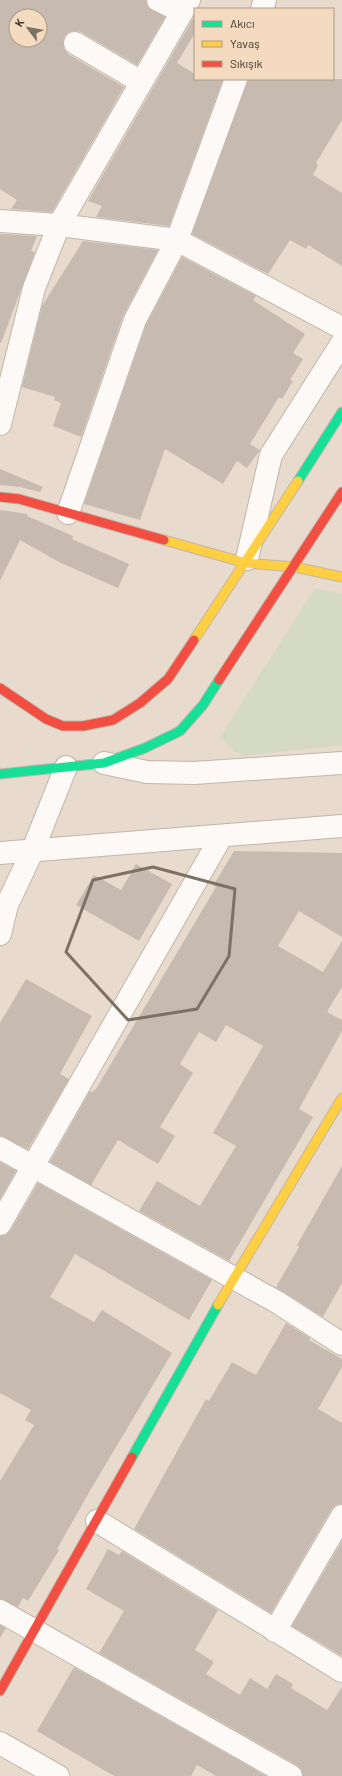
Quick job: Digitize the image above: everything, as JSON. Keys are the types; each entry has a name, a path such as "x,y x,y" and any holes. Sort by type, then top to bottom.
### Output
{"street":[{"path":"0,424 34,288 59,225 185,6 158,0"},
{"path":"75,43 141,82"},
{"path":"68,513 135,320 177,240 236,80"},
{"path":"0,221 59,225 177,240 342,328"},
{"path":"246,563 271,455 342,343"},
{"path":"0,688 46,719 63,726 83,726 113,720 140,703 168,679 246,563 342,412"},
{"path":"0,774 63,776 145,748 180,730 203,706 295,568 342,492"},
{"path":"0,497 19,499 246,563 295,568 342,578"},
{"path":"104,763 147,772 194,773 342,763"},
{"path":"0,934 7,905 36,844 63,776"},
{"path":"0,853 36,844 221,837 342,826"},
{"path":"0,1224 221,837"},
{"path":"0,1691 234,1277 342,1098"},
{"path":"0,1148 234,1277 277,1302 342,1344"},
{"path":"275,1631 342,1516"},
{"path":"97,1521 342,1671"},
{"path":"0,1611 34,1632 291,1776"},
{"path":"0,1743 58,1776"}],"highlighted area":[{"path":"153,867 235,889 229,956 197,1009 128,1020 66,952 93,880"}],"green space":[{"path":"315,588 342,594 342,745 242,756 230,748 220,737"}],"building":[{"path":"0,0 146,0 148,7 165,17 137,65 81,32 69,32 64,37 64,49 68,54 124,87 52,212 11,209 17,200 0,189"},
{"path":"194,17 194,35 177,63 194,73 194,80 223,80 169,226 96,217 102,206 88,201"},
{"path":"342,79 342,120 316,163 318,165 313,175 342,193 342,266 308,245 306,249 290,240 268,274 192,234 248,80"},
{"path":"0,234 37,236 31,251 35,252 1,343 0,343"},
{"path":"83,241 158,250 123,316 81,437 53,426 61,403 54,400 55,397 22,387 42,306"},
{"path":"182,257 256,296 253,300 305,334 293,353 303,359 290,380 293,381 282,399 279,397 250,444 260,450 247,468 237,461 223,484 165,449 140,520 84,504 146,325"},
{"path":"0,469 43,487 40,492 20,487 0,485"},
{"path":"0,510 28,514 27,516 73,536 72,539 129,564 118,588 61,563 20,540 0,581"},
{"path":"234,851 342,853 342,937 299,911 278,946 323,972 342,941 342,987 327,1012 342,1020 342,1031 299,1109 313,1117 229,1261 139,1211 157,1181 200,1206 236,1146 213,1133 263,1046 226,1025 216,1042 199,1032 180,1064 193,1073 160,1127 175,1136 158,1164 118,1140 91,1185 50,1162 90,1091 92,1092 96,1089 216,887 213,886"},
{"path":"136,864 172,884 139,941 76,905 94,875 121,890"},
{"path":"26,979 92,1016 60,1074 69,1079 28,1149 0,1136 0,1023"},
{"path":"0,1162 16,1171 0,1199"},
{"path":"342,1166 342,1283 323,1317 276,1287 299,1247 297,1245"},
{"path":"38,1183 212,1280 189,1320 75,1254 50,1297 94,1322 102,1310 172,1353 91,1489 57,1549 59,1550 28,1601 23,1598 18,1607 0,1599 0,1481 34,1425 25,1420 31,1410 0,1393 0,1236 6,1235 11,1230"},
{"path":"286,1323 310,1338 309,1340 342,1359 342,1367 318,1409 342,1423 342,1504 336,1505 331,1510 271,1613 134,1529 206,1399 209,1401 232,1362 256,1375"},
{"path":"342,1541 342,1656 292,1626"},
{"path":"108,1549 119,1555 122,1551 218,1610 195,1650 214,1662 206,1674 240,1695 250,1678 267,1689 276,1674 293,1684 291,1688 327,1710 342,1687 342,1776 303,1776 302,1770 297,1765 99,1653 124,1611 86,1589"},
{"path":"0,1625 6,1628 0,1638"},
{"path":"74,1667 266,1776 216,1776 197,1765 191,1776 114,1776 37,1731"}],"traffic: fast":[{"path":"298,481 342,412"},
{"path":"0,774 104,763 145,748 180,731 203,705 219,680"},
{"path":"132,1457 218,1305"}],"traffic: slow":[{"path":"194,640 298,481"},
{"path":"164,540 246,563 295,567 342,577"},
{"path":"218,1305 342,1098"}],"traffic: jam":[{"path":"219,680 342,492"},
{"path":"0,497 19,499 164,540"},
{"path":"0,688 46,719 63,726 83,726 113,720 140,703 168,679 194,640"},
{"path":"0,1691 132,1457"}]}
